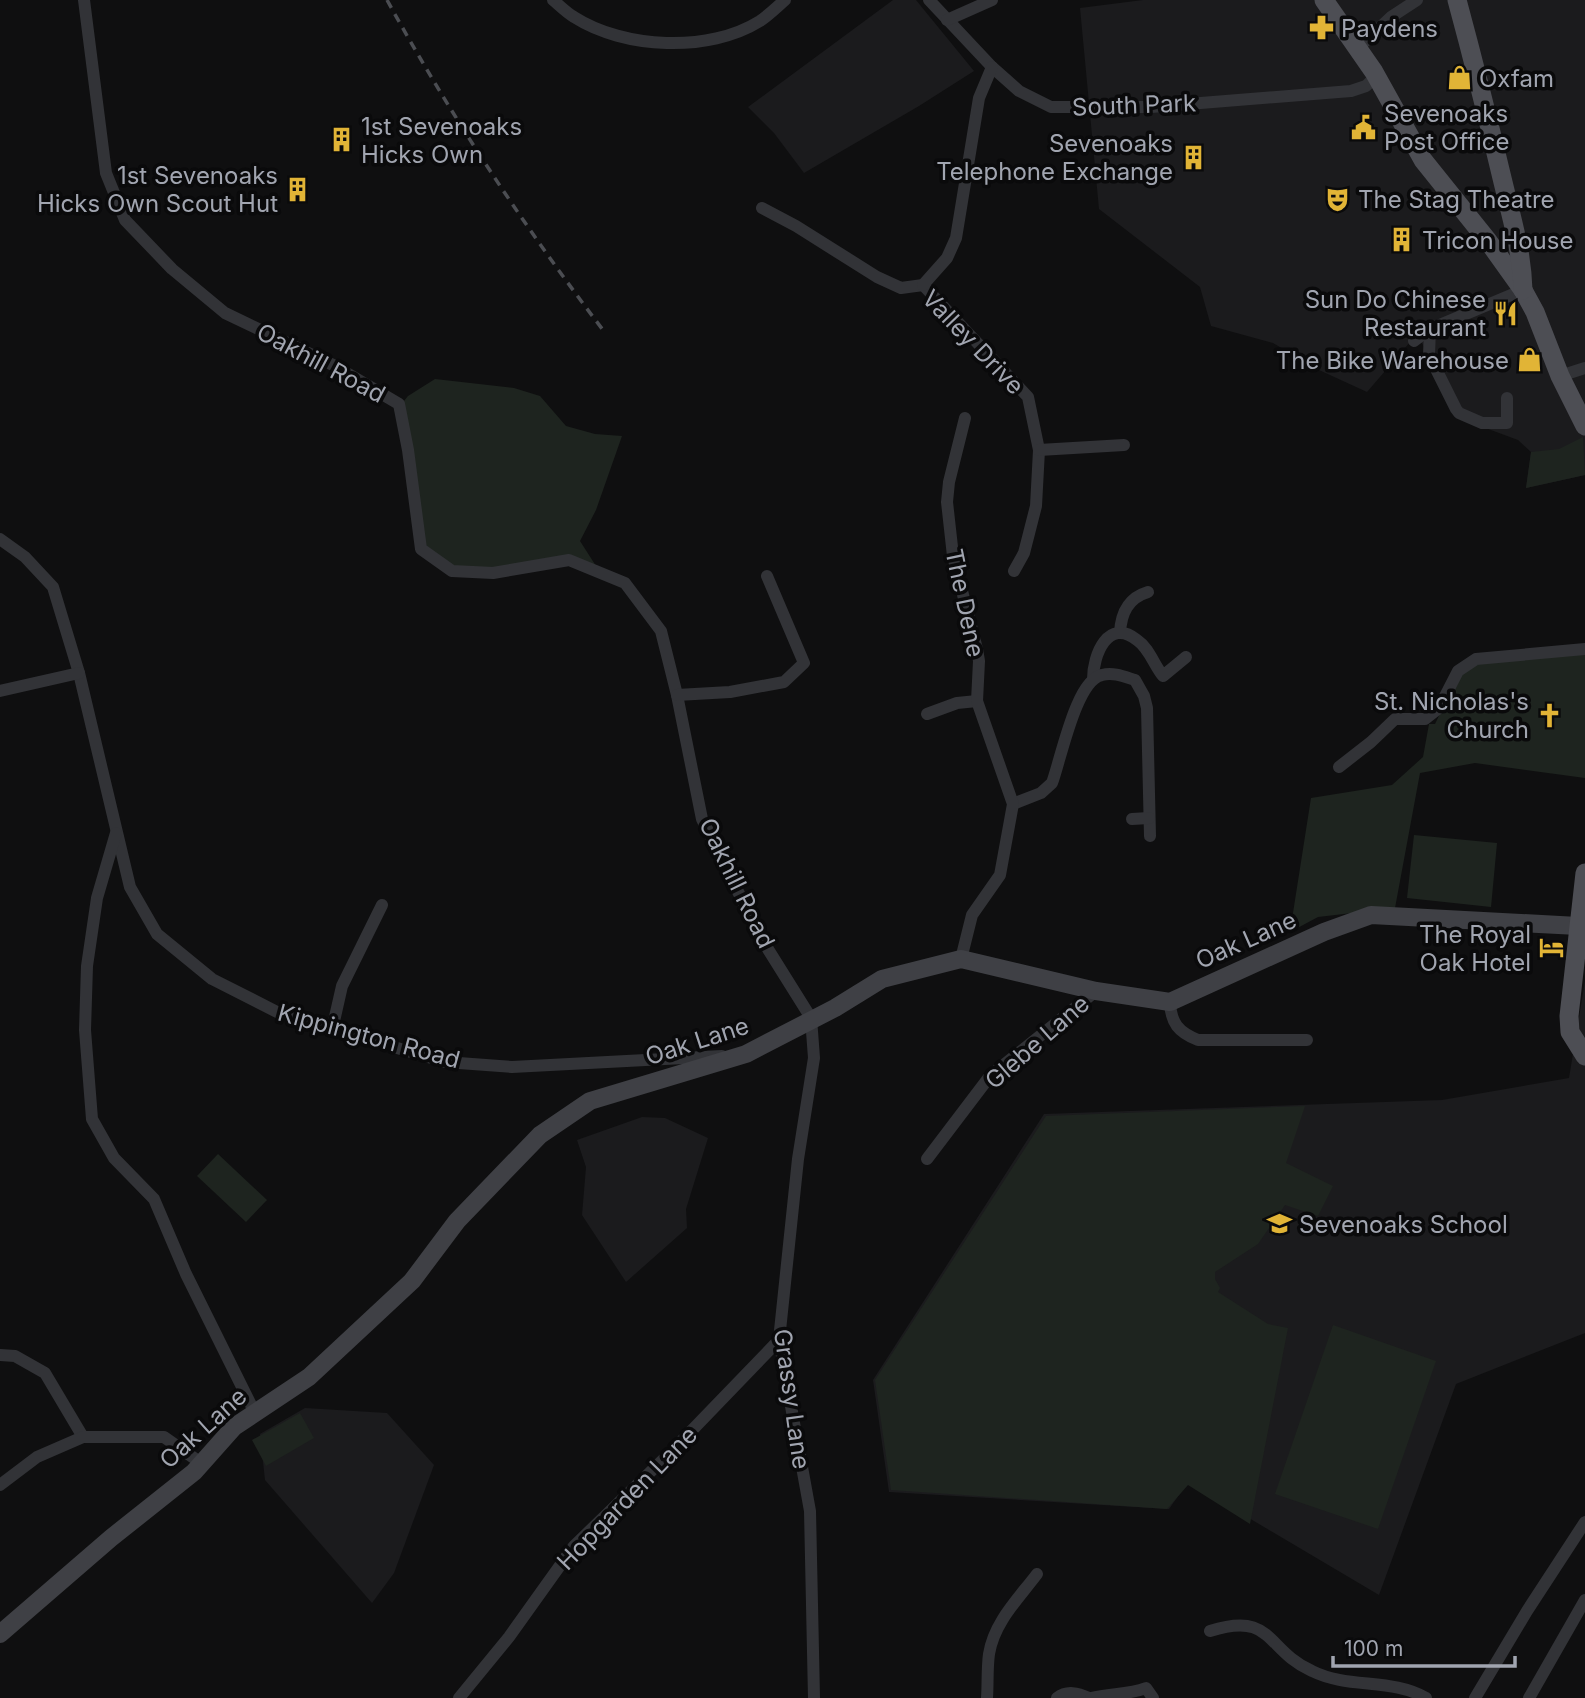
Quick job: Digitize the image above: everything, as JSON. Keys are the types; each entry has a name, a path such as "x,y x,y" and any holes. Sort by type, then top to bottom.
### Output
{"main road":[{"path":"1324,0 1376,76 1423,160 1523,290 1585,426"},
{"path":"1457,0 1486,106 1518,242 1523,267 1523,290"},
{"path":"1497,255 1518,242"},
{"path":"1585,873 1570,1026 1574,1040 1585,1056"}],"street":[{"name":"Oakhill Road","path":"85,0 106,173 125,220 172,269 225,313 333,365 398,404 408,450 421,550 452,571 493,573 569,560 625,583 661,631 702,819 761,938 811,1018"},
{"path":"553,0 574,17 611,35 644,42 675,43 727,35 760,21 785,0"},
{"name":"South Park","path":"929,0 992,67 1019,91 1051,107 1152,107 1351,91 1366,86 1376,76"},
{"path":"947,20 992,0"},
{"path":"1358,48 1391,16 1417,0"},
{"path":"923,285 947,258 956,238 979,98 992,67"},
{"name":"Valley Drive","path":"762,208 877,277 901,288 923,285 1028,397 1039,450 1036,506 1024,553 1014,571"},
{"path":"1414,341 1430,329 1523,290"},
{"path":"1430,329 1429,355 1459,413 1482,423 1507,424 1507,398"},
{"path":"1560,376 1585,368"},
{"name":"The Dene","path":"961,959 972,915 1000,876 1013,804 977,701 979,661 953,556 947,502 949,482 965,418"},
{"path":"1039,450 1124,445"},
{"name":"Kippington Road","path":"0,539 25,556 52,587 79,673 130,887 157,934 212,979 281,1014 445,1062 512,1067 746,1054"},
{"path":"677,695 730,692 784,681 804,663 767,576"},
{"path":"1120,633 1125,610 1132,600 1148,592"},
{"path":"1093,679 1093,664 1098,650 1104,640 1120,633 1141,643 1163,676 1186,657"},
{"path":"1339,767 1395,719 1425,719 1432,714 1439,708 1458,671 1475,659 1585,649"},
{"path":"2,692 79,673"},
{"path":"1013,804 1041,793 1052,783 1080,697 1093,679 1117,674 1135,680 1147,708 1150,836"},
{"path":"935,694 941,708"},
{"path":"927,714 941,708 977,701"},
{"path":"1132,820 1149,818"},
{"path":"117,833 97,898 87,966 85,1030 92,1119 114,1158 154,1199 186,1274 254,1411"},
{"path":"332,1030 342,986 382,905"},
{"name":"Oak Lane","path":"0,1634 201,1464 234,1427 254,1411 309,1377 412,1281 457,1221 540,1135 590,1101 746,1054 811,1018 835,1008 882,979 961,959 1096,991 1170,1002 1324,932 1371,915 1578,926"},
{"name":"Glebe Lane","path":"927,1159 990,1076 1096,991"},
{"path":"1170,1002 1174,1024 1182,1034 1198,1040 1307,1040"},
{"name":"Grassy Lane","path":"811,1018 814,1058 798,1159 779,1340 810,1511 814,1698"},
{"name":"Hopgarden Lane","path":"459,1698 509,1637 574,1546 671,1452 779,1340"},
{"path":"0,1355 15,1356 45,1373 83,1437"},
{"path":"0,1485 37,1457 83,1437 164,1437 201,1464"},
{"path":"1475,1698 1527,1611 1584,1526"},
{"path":"988,1698 989,1653 996,1631 1037,1574"},
{"path":"1529,1698 1585,1600"},
{"path":"1210,1631 1244,1624 1256,1627 1268,1634 1283,1652 1309,1670 1335,1681 1391,1687 1426,1698"},
{"path":"1057,1698 1076,1692 1090,1698 1112,1692 1131,1694 1146,1688 1153,1698"}],"shaded area":[{"path":"893,0 916,0 974,71 804,173 774,133 748,107"},
{"path":"1143,0 1585,0 1585,475 1526,488 1531,452 1518,440 1464,420 1417,334 1367,392 1319,370 1273,343 1211,326 1200,287 1099,209 1080,8"},
{"path":"435,379 514,388 540,396 566,426 595,434 622,436 596,510 580,541 596,566 570,559 455,572 423,549 400,406 408,396"},
{"path":"1583,437 1585,475 1526,488 1531,452 1559,449"},
{"path":"1585,653 1585,778 1475,763 1420,773 1395,908 1318,917 1290,932 1311,798 1392,785 1423,757 1429,724 1435,724 1460,672 1477,662"},
{"path":"1414,835 1497,843 1491,907 1407,898"},
{"name":"Sevenoaks School","path":"1585,981 1585,1333 1456,1384 1379,1595 1188,1482 1169,1509 889,1492 873,1380 1044,1114 1442,1100 1569,1078"},
{"path":"1305,1106 1286,1163 1333,1186 1318,1216 1285,1205 1258,1244 1215,1272 1220,1288 1218,1292 1268,1324 1288,1328 1250,1524 1188,1485 1167,1509 891,1490 875,1380 1046,1116"},
{"path":"642,1117 665,1118 708,1138 686,1209 687,1228 626,1282 582,1215 586,1167 577,1140"},
{"path":"218,1154 267,1200 246,1222 197,1176"},
{"path":"1333,1325 1436,1361 1378,1529 1275,1494"},
{"path":"305,1408 387,1413 434,1465 394,1573 372,1603 265,1480 260,1434"},
{"path":"300,1413 314,1438 266,1466 252,1440"}],"railway":[{"path":"387,0 489,169 603,330"}],"place":[{"name":"Paydens","path":"1321,28"},
{"name":"Oxfam","path":"1459,78"},
{"name":"Sevenoaks Post Office","path":"1364,127"},
{"name":"1st Sevenoaks Hicks Own","path":"341,140"},
{"name":"Sevenoaks Telephone Exchange","path":"1193,157"},
{"name":"1st Sevenoaks Hicks Own Scout Hut","path":"298,189"},
{"name":"The Stag Theatre","path":"1338,199"},
{"name":"Tricon House","path":"1402,240"},
{"name":"Sun Do Chinese Restaurant","path":"1506,313"},
{"name":"The Bike Warehouse","path":"1529,360"},
{"name":"St. Nicholas's Church","path":"1549,715"},
{"name":"The Royal Oak Hotel","path":"1551,948"},
{"name":"Sevenoaks School","path":"1279,1224"}]}
